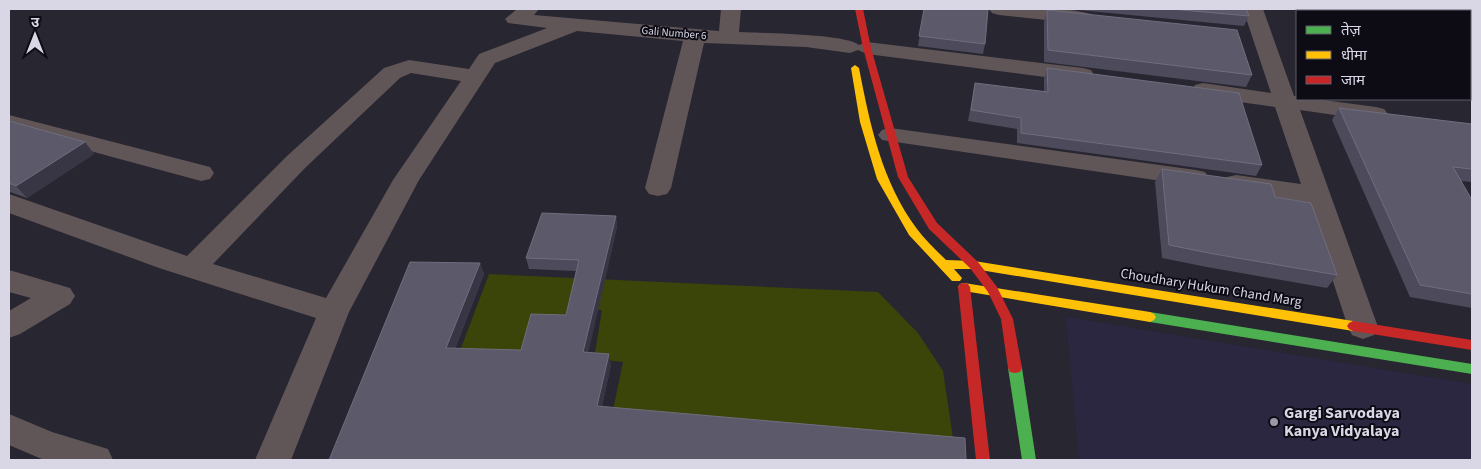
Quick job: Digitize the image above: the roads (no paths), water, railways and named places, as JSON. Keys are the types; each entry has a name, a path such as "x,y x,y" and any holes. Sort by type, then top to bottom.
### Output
{"street":[{"name":"Gali Number 6","path":"529,9 515,19 695,36 855,44 1108,78"},
{"path":"728,38 731,9"},
{"path":"858,9 855,44 865,122 882,180 913,232 964,287 983,460"},
{"path":"999,9 1106,20"},
{"path":"1253,9 1253,36 1285,101 1363,327"},
{"path":"273,460 334,312 406,180 487,58 576,24"},
{"path":"658,188 695,36"},
{"path":"855,44 890,135 903,177 933,226 974,265 993,290 1006,319 1029,460"},
{"path":"192,268 296,162 392,73 409,66 475,76"},
{"path":"1186,88 1393,116"},
{"path":"9,122 201,173"},
{"path":"890,135 1317,195"},
{"path":"9,203 192,268 334,312"},
{"name":"Choudhary Hukum Chand Marg","path":"944,264 974,265 1472,345"},
{"path":"9,281 60,296 9,326"},
{"path":"964,287 993,290 1472,369"},
{"path":"9,429 57,450 95,460"}],"place":[{"name":"Gargi Sarvodaya Kanya Vidyalaya","path":"1274,422"}]}
